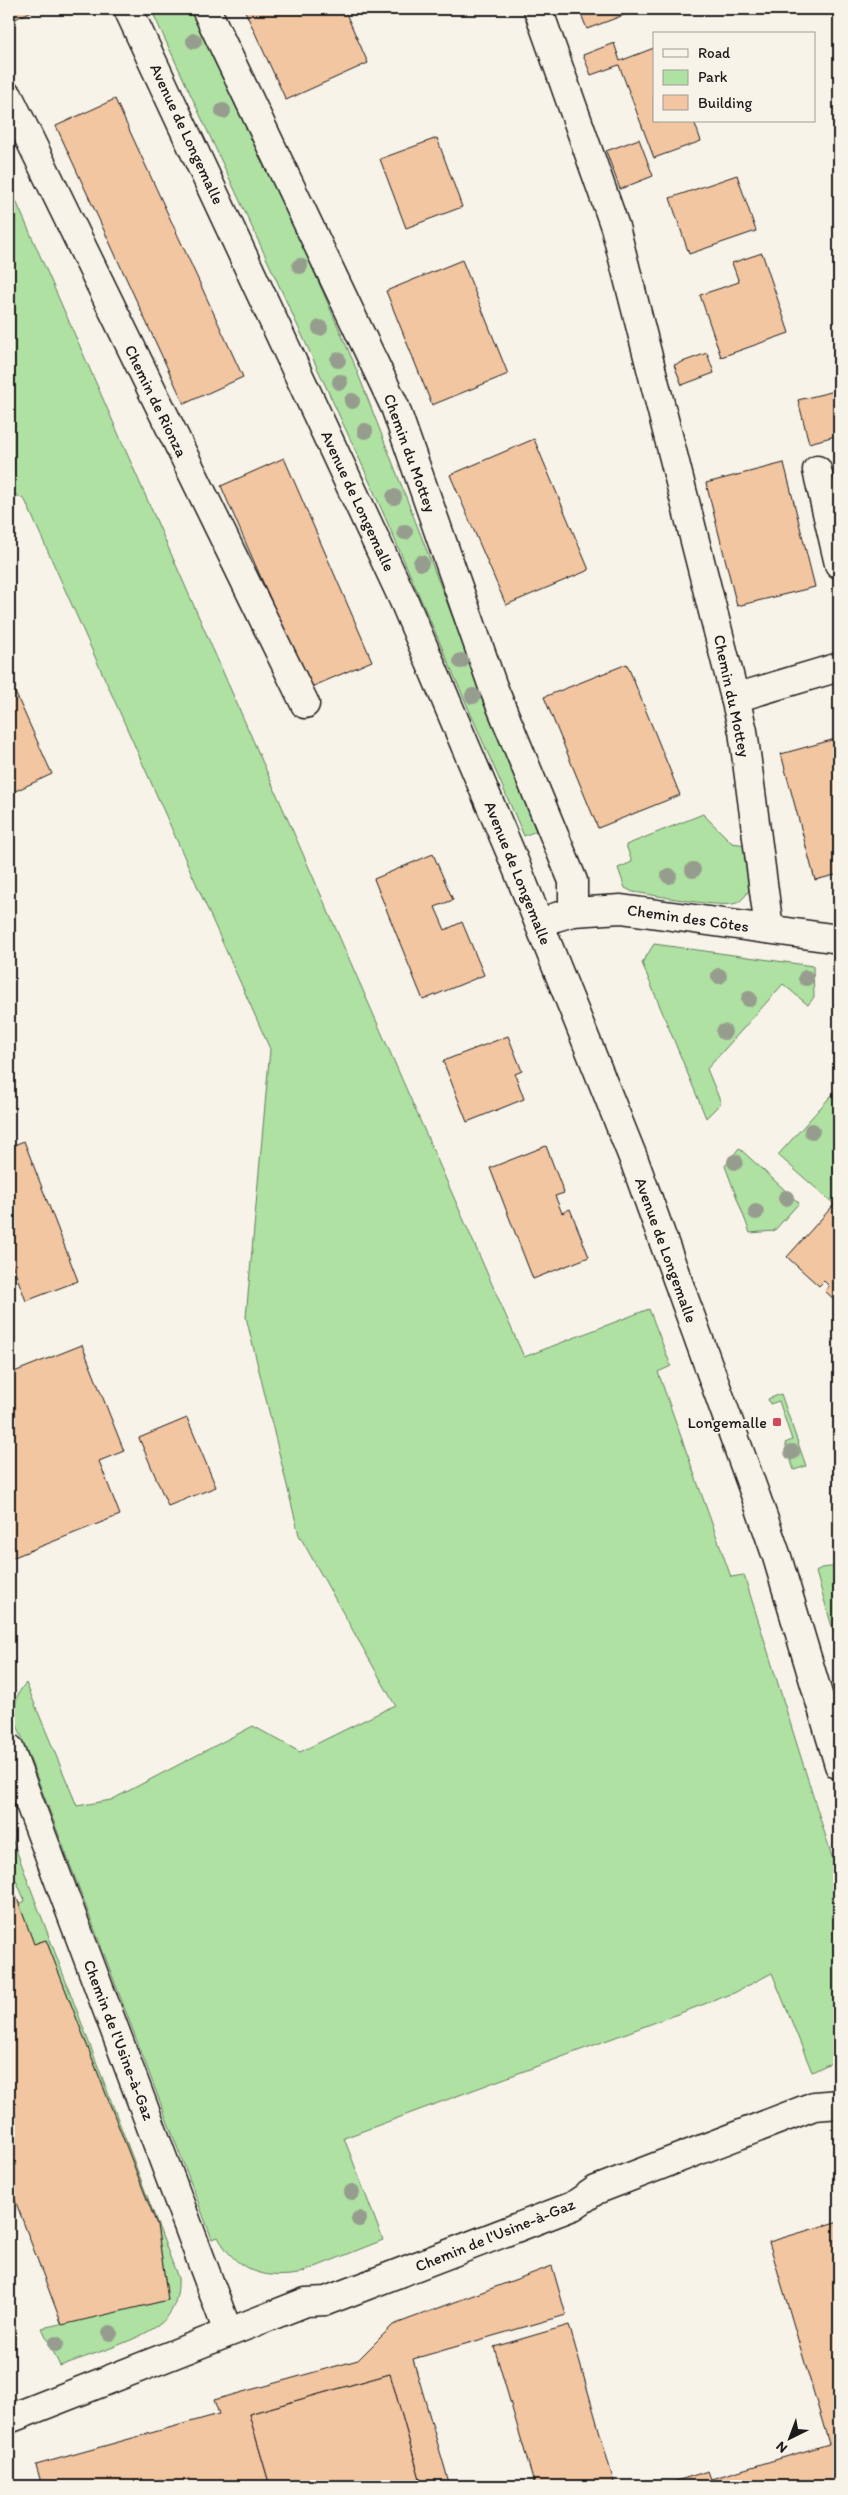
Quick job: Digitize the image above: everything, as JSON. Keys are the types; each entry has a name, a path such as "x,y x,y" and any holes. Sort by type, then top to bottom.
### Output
{"street":[{"name":"Avenue de Longemalle","path":"128,9 404,601 512,856 634,1160 756,1497 777,1556 839,1765"},
{"name":"Chemin du Mottey","path":"206,9 394,407 493,687 573,881 573,912"},
{"name":"Chemin du Mottey","path":"538,9 616,227 735,698 743,731 769,929"},
{"name":"Chemin de Rionza","path":"9,97 305,704"},
{"path":"817,470 839,564"},
{"path":"735,698 839,667"},
{"name":"Chemin des Côtes","path":"538,921 573,912 621,909 839,939"},
{"name":"Chemin de l'Usine-à-Gaz","path":"9,1748 228,2332"},
{"name":"Chemin de l'Usine-à-Gaz","path":"9,2419 306,2302 326,2301 573,2206 596,2190 826,2105 839,2085"}],"green space":[{"path":"151,9 191,9 306,253 353,361 536,831 524,836 364,469"},
{"path":"9,185 524,1357 649,1309 671,1366 658,1372 731,1577 744,1575 839,1879 839,2059 812,2072 772,1973 734,1993 344,2138 383,2240 298,2274 273,2275 251,2270 233,2257 218,2237 212,2239 16,1722 16,1701 22,1687 26,1683 77,1806 111,1800 253,1726 300,1752 395,1705 299,1535 246,1317 270,1049 25,500 9,491"},
{"path":"703,814 732,843 746,845 752,885 742,899 733,904 712,904 633,892 625,888 618,868 632,862 626,845"},
{"path":"654,944 813,966 814,997 808,1005 783,984 707,1069 721,1103 706,1118 642,963"},
{"path":"839,1087 839,1199 834,1204 778,1155"},
{"path":"739,1148 799,1203 774,1231 750,1233 725,1166"},
{"path":"781,1394 806,1466 794,1470 785,1443 792,1440 779,1401 770,1404 768,1399"},
{"path":"839,1567 839,1651 816,1572 821,1568"},
{"path":"9,1831 178,2278 178,2291 175,2303 169,2315 160,2324 138,2337 112,2348 60,2366 42,2328 168,2300 157,2225 46,1940 34,1944 19,1904 25,1901 16,1880 11,1882 9,1877"}],"building":[{"path":"9,9 36,9 9,22"},
{"path":"244,9 344,9 368,63 286,100"},
{"path":"579,9 630,9 632,12 587,29"},
{"path":"614,43 620,61 653,48 653,122 694,122 701,141 654,158 619,65 591,75 583,55"},
{"path":"115,99 243,377 184,404 56,126"},
{"path":"437,138 462,207 406,228 380,159"},
{"path":"639,139 653,176 620,189 606,151"},
{"path":"737,175 756,231 689,254 670,198"},
{"path":"762,253 789,333 721,357 700,295 739,282 732,263"},
{"path":"462,260 508,374 432,405 386,291"},
{"path":"707,353 714,373 682,385 674,365"},
{"path":"839,359 839,378 835,360"},
{"path":"839,390 839,435 809,443 798,400"},
{"path":"534,439 589,570 506,605 450,475"},
{"path":"284,458 372,661 309,688 221,486"},
{"path":"784,463 815,587 737,606 706,483"},
{"path":"839,476 839,512 831,477"},
{"path":"627,664 680,795 598,828 544,697"},
{"path":"15,692 52,774 9,794 9,695"},
{"path":"839,738 839,874 815,880 781,754"},
{"path":"433,854 453,900 435,907 445,930 462,922 484,975 423,1000 374,879"},
{"path":"508,1036 522,1071 515,1074 524,1099 467,1122 443,1061"},
{"path":"24,1141 78,1281 26,1301 9,1256 9,1147"},
{"path":"546,1146 564,1193 555,1196 562,1213 570,1209 589,1257 533,1279 490,1168"},
{"path":"839,1199 839,1304 825,1291 829,1286 824,1281 819,1286 787,1257"},
{"path":"82,1345 124,1451 99,1461 120,1515 9,1559 9,1374"},
{"path":"187,1418 216,1487 168,1506 139,1438"},
{"path":"9,1877 34,1944 46,1940 157,2225 168,2300 62,2325 9,2184"},
{"path":"839,2221 839,2486 660,2486 708,2471 711,2479 829,2444 769,2242"},
{"path":"552,2266 566,2315 413,2359 450,2486 422,2486 390,2374 249,2414 270,2486 42,2486 36,2465 219,2414 214,2400 358,2360 393,2325"},
{"path":"569,2325 615,2486 535,2486 494,2347"},
{"path":"390,2374 422,2486 270,2486 249,2414"}],"place":[{"name":"Longemalle","path":"777,1422"}]}
